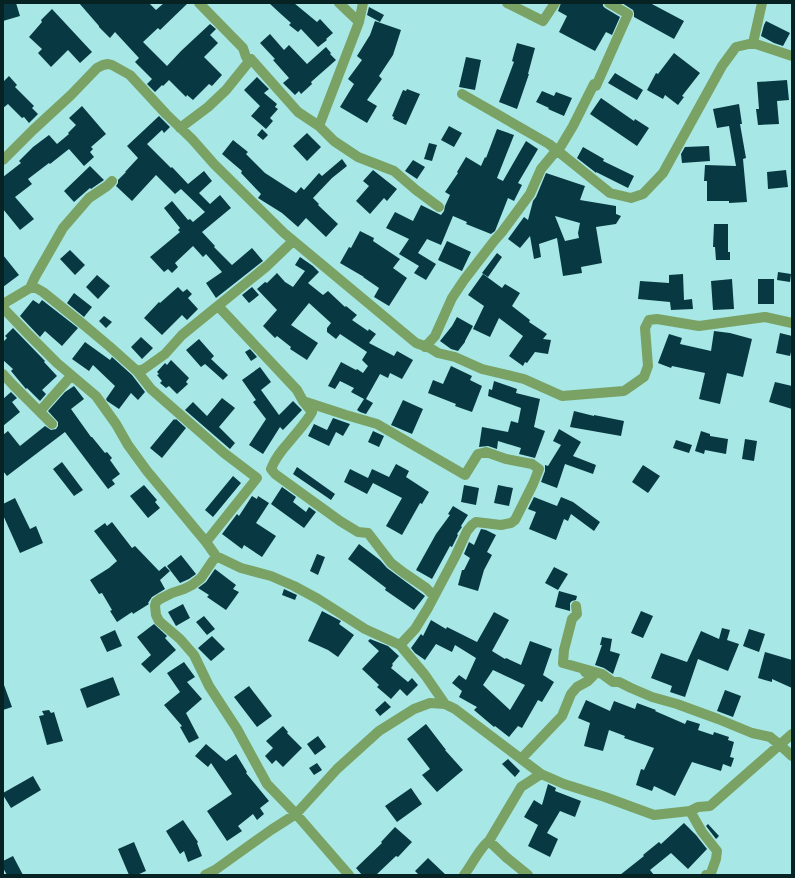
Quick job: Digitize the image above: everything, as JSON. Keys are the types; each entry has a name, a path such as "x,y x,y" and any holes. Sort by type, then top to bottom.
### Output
{"street":[{"path":"199,3 243,48 246,57 252,59 298,112 319,126 334,141 358,157 394,171 439,207"},
{"path":"339,3 359,22"},
{"path":"319,126 359,22 363,3"},
{"path":"507,3 543,21 555,3"},
{"path":"425,346 435,336 452,298 464,280 530,194 542,169 561,146 573,126 594,84 596,86 628,14 609,3"},
{"path":"753,43 762,3"},
{"path":"462,94 549,144 610,193 631,198 643,194 663,173 722,66 736,47 753,43 792,56"},
{"path":"180,128 208,107 226,90 252,59"},
{"path":"3,160 97,68 103,65 112,65 130,75 214,164 293,241 416,343 438,353 482,369 524,379 562,396 624,391 644,377 648,366 645,328 649,320 657,319 698,326 765,317 792,324"},
{"path":"33,288 35,277 63,228 89,198 112,181"},
{"path":"137,371 165,354 182,336 267,266 293,241"},
{"path":"3,304 33,288"},
{"path":"33,288 52,298 84,325 137,371 151,389 224,453 257,478 206,542"},
{"path":"218,306 298,390 303,401 312,412 306,422 273,463 271,468 275,474 340,521 358,532 368,533 391,563 404,574 426,588 434,596"},
{"path":"3,308 57,363 96,396 147,471 216,556 240,568 271,576 294,586 318,599 365,629 400,646 445,704"},
{"path":"435,336 438,353"},
{"path":"3,374 52,424"},
{"path":"40,411 71,376"},
{"path":"303,401 377,424 465,475 478,454 486,452 532,464 539,469 520,513 515,520 511,523 501,525 476,522 467,531 455,557 415,629 400,646"},
{"path":"216,556 201,578 192,586 156,602 156,615 159,621 180,639 194,655 209,686 236,729 267,784 296,814 349,875"},
{"path":"563,663 564,650 572,619 577,614 576,606"},
{"path":"563,663 602,674 613,682 619,682 652,697 677,704 752,733 770,737 792,756"},
{"path":"521,759 562,716 571,694 577,687 588,681 593,676 563,663"},
{"path":"205,875 215,870 296,814 337,769 379,731 414,710 430,703 445,704 455,709 541,774 564,784 605,796 654,815 690,811 698,807 710,806 792,734"},
{"path":"464,875 485,844 489,841 521,787 541,774"},
{"path":"690,811 702,832 717,850 716,859 710,873 706,875"},
{"path":"489,841 528,875"}],"building":[{"path":"3,3 16,3 20,16 3,21"},
{"path":"79,3 149,3 156,10 164,3 188,3 160,30 158,28 143,42 167,66 210,24 216,29 210,35 218,43 204,57 222,75 212,86 209,84 193,100 187,95 186,97 169,80 155,92 147,84 152,79 135,62 139,58 115,32 110,38"},
{"path":"269,3 294,3 317,22 320,19 333,33 318,47 301,29 298,32 289,25 291,23"},
{"path":"561,3 603,3 605,8 620,17 612,35 606,32 595,51 559,32 567,16 558,11"},
{"path":"622,3 650,3 684,21 674,39 634,17 633,10"},
{"path":"369,7 384,15 380,22 367,15"},
{"path":"52,9 92,52 80,63 68,50 51,67 38,53 42,49 29,37 42,22 41,20"},
{"path":"375,21 401,30 393,55 379,76 382,79 367,100 377,106 367,123 340,107 354,84 348,79 362,60 357,56 370,35"},
{"path":"766,21 790,33 783,46 761,36"},
{"path":"270,34 284,50 289,45 307,64 326,47 336,60 311,82 312,84 301,94 299,91 295,95 283,83 289,78 273,60 275,59 260,43"},
{"path":"517,43 535,48 529,74 517,109 499,102 514,62 512,61"},
{"path":"674,53 700,73 682,96 684,97 678,105 665,95 663,99 647,90 656,73 658,74"},
{"path":"466,57 481,60 475,90 459,87"},
{"path":"615,73 643,90 637,100 608,83"},
{"path":"9,76 17,85 15,87 34,106 32,108 38,114 29,123 8,104 3,108 3,82"},
{"path":"257,77 269,89 264,93 277,104 275,107 278,109 270,118 273,121 266,129 251,116 260,106 244,90"},
{"path":"787,80 789,100 777,101 779,124 758,125 756,109 759,109 757,82"},
{"path":"407,89 420,94 406,125 393,119 394,117 392,116 403,90 406,91"},
{"path":"542,91 554,96 556,92 572,98 564,116 536,102"},
{"path":"601,98 634,121 635,119 649,128 637,146 590,114"},
{"path":"739,104 742,124 740,124 746,158 743,159 747,202 729,203 729,201 707,201 707,181 704,181 705,165 736,166 729,126 717,128 713,109"},
{"path":"82,106 106,134 91,147 93,149 90,152 94,157 84,166 69,149 28,179 32,184 15,197 34,219 20,230 3,209 3,177 21,163 19,161 33,147 49,135 57,144 69,134 68,133 76,125 69,118"},
{"path":"159,116 170,127 164,133 162,130 147,144 188,184 204,171 212,181 199,193 210,204 220,195 231,208 202,232 215,246 214,247 232,265 252,248 263,261 216,298 206,283 222,272 206,254 203,257 193,246 175,263 178,267 172,273 168,269 164,272 150,257 180,232 178,230 180,228 164,208 172,201 188,220 190,219 193,222 205,212 181,189 175,194 156,175 132,201 116,186 118,180 138,158 127,146"},
{"path":"449,126 462,133 454,147 441,140"},
{"path":"262,129 268,135 263,140 257,135"},
{"path":"497,129 514,135 497,178 503,181 526,141 538,149 518,183 522,185 514,201 508,198 495,231 491,234 466,224 467,222 453,216 441,245 427,239 418,253 436,264 426,280 414,273 419,266 399,254 409,239 386,228 395,212 413,221 421,205 441,215 450,195 445,192 458,173 457,172 466,157 481,166 485,157 486,158"},
{"path":"307,133 321,147 307,161 293,146"},
{"path":"233,140 248,152 246,154 265,173 296,193 301,187 304,190 319,173 322,176 342,159 347,166 332,178 313,198 319,204 318,205 338,224 326,237 306,218 298,227 282,213 258,198 261,194 241,173 242,171 222,154"},
{"path":"429,143 437,145 432,161 424,159"},
{"path":"709,146 710,161 682,163 681,154 685,147"},
{"path":"583,147 604,159 603,161 634,176 628,188 596,173 577,158"},
{"path":"413,160 425,167 417,179 405,171"},
{"path":"90,166 104,180 91,189 90,188 74,202 64,191"},
{"path":"373,170 397,189 387,201 384,198 370,214 356,201 369,186 363,181"},
{"path":"786,170 788,187 768,189 767,172"},
{"path":"546,173 585,186 580,200 616,206 616,214 621,216 616,224 596,227 602,263 581,267 582,273 563,276 557,238 539,244 541,257 534,259 530,236 520,248 508,239 524,217 528,220 533,201","holes":["555,216 580,223 578,233 579,238 565,241"]},
{"path":"714,224 728,224 728,252 730,252 730,260 716,260 715,247 713,247"},
{"path":"360,231 374,238 373,241 400,259 393,268 407,278 389,306 374,297 379,288 340,263 349,247 351,248"},
{"path":"447,241 471,252 462,271 438,260"},
{"path":"70,250 85,265 75,275 60,259"},
{"path":"497,253 502,257 488,277 482,273"},
{"path":"3,255 19,275 3,287"},
{"path":"300,257 319,272 308,283 323,295 328,291 345,307 346,306 357,315 352,320 368,331 369,329 376,334 369,343 394,356 397,351 413,360 402,379 390,373 388,378 380,374 366,399 373,403 366,414 357,410 364,399 351,392 354,388 340,381 335,389 328,386 341,362 363,373 368,366 362,360 367,352 340,334 336,339 327,332 327,328 331,323 309,303 291,325 318,343 307,360 290,349 291,347 277,336 275,338 263,326 277,310 257,289 265,282 267,283 277,273 285,282 293,287 305,271 295,265"},
{"path":"778,272 791,274 790,282 777,280"},
{"path":"483,274 502,288 505,284 520,293 512,306 530,320 529,322 547,334 543,339 551,340 548,354 535,352 523,366 509,356 523,336 499,318 490,337 473,329 484,306 468,295"},
{"path":"683,274 684,300 692,299 693,309 671,310 670,302 638,299 640,281 669,283 669,275"},
{"path":"97,275 110,286 98,299 86,287"},
{"path":"732,279 734,309 713,310 711,281"},
{"path":"758,279 774,279 774,304 758,304"},
{"path":"178,287 183,292 187,289 192,294 188,298 198,309 187,320 182,315 162,335 144,318 159,302 160,303"},
{"path":"252,287 259,295 249,303 242,295"},
{"path":"74,293 92,307 84,317 67,303"},
{"path":"33,300 39,304 42,300 78,328 62,346 45,331 40,337 20,316"},
{"path":"104,316 112,322 106,328 99,321"},
{"path":"457,317 473,326 465,342 458,351 451,349 440,341"},
{"path":"13,328 45,361 44,362 57,376 42,390 46,394 40,401 27,388 26,389 11,371 13,369 3,360 3,342 7,338 5,336"},
{"path":"714,331 730,333 752,339 743,377 727,373 720,404 699,399 705,373 672,366 671,368 658,363 669,334 682,338 680,344 711,351"},
{"path":"780,333 792,336 790,356 776,353"},
{"path":"141,337 153,348 142,359 131,347"},
{"path":"199,339 214,356 211,359 228,375 223,380 205,364 201,367 186,350"},
{"path":"85,342 110,360 112,357 132,375 145,392 138,400 131,393 119,409 107,401 106,399 115,386 93,365 89,371 72,359"},
{"path":"250,349 257,357 251,361 245,352"},
{"path":"171,360 189,378 186,382 188,384 177,394 169,386 166,388 160,383 162,381 157,375 159,374 157,372 165,363 167,365"},
{"path":"451,366 472,376 470,380 482,386 472,412 455,406 456,404 428,393 433,380 443,384"},
{"path":"260,367 271,382 261,390 279,415 293,401 302,410 283,430 280,427 263,454 249,445 266,419 253,402 256,400 242,380"},
{"path":"494,381 517,389 516,393 540,399 534,427 545,431 535,458 519,454 521,448 498,441 497,449 488,446 479,447 482,427 508,432 511,421 518,423 521,408 488,396 489,389 492,390"},
{"path":"775,382 792,386 792,409 769,402"},
{"path":"74,386 84,399 71,409 91,437 105,453 107,452 112,458 110,460 120,474 112,480 115,484 108,489 65,432 7,476 3,471 3,435 8,431 20,446 45,426 51,430 56,429 58,422 48,411 65,392"},
{"path":"11,392 17,398 12,402 20,412 3,426 3,399"},
{"path":"222,398 235,408 219,427 235,443 230,449 185,410 193,402 207,416"},
{"path":"403,400 423,409 412,434 391,425"},
{"path":"574,411 624,421 621,436 570,427"},
{"path":"333,418 350,424 343,436 336,432 329,446 308,436 314,424 327,430"},
{"path":"174,419 186,428 162,458 150,448"},
{"path":"559,429 581,442 573,456 596,465 593,474 565,464 557,488 541,482 545,471 545,465 548,466 561,445 553,441"},
{"path":"373,431 384,436 379,447 368,442"},
{"path":"701,431 710,434 710,436 728,439 726,454 705,450 704,454 695,451"},
{"path":"745,439 757,441 754,461 742,459"},
{"path":"676,440 692,445 689,453 673,448"},
{"path":"62,462 83,490 74,496 53,469"},
{"path":"396,464 409,471 406,477 429,492 422,504 420,503 402,535 386,526 402,498 373,483 367,494 344,482 350,469 368,478 372,469 389,477"},
{"path":"643,465 660,476 648,493 632,482"},
{"path":"297,467 335,494 331,500 293,474"},
{"path":"233,476 241,483 213,517 205,510"},
{"path":"144,485 157,500 155,502 160,508 148,518 130,496"},
{"path":"464,485 479,488 476,505 461,502"},
{"path":"498,485 513,488 509,506 494,503"},
{"path":"282,487 296,497 293,502 306,512 309,507 316,512 304,528 271,504"},
{"path":"252,496 257,499 258,496 269,503 256,523 276,536 262,557 244,545 242,549 222,534 237,514 239,516"},
{"path":"534,497 557,506 561,497 573,502 600,522 594,531 571,514 568,521 564,519 556,540 529,529 536,512 528,509"},
{"path":"15,498 30,529 36,526 43,543 20,553 3,515 3,504"},
{"path":"453,506 468,515 457,534 458,535 452,547 450,546 432,579 416,570 436,534 450,515 448,514"},
{"path":"112,522 132,548 135,546 159,571 165,566 170,571 160,580 165,589 152,597 148,603 149,604 133,614 132,612 117,622 102,593 99,594 90,580 117,561 94,531 105,523 107,526"},
{"path":"481,529 496,535 487,552 492,555 484,570 478,591 458,585 462,570 464,570 470,558 464,554 469,542 474,545"},
{"path":"359,544 380,560 387,568 425,596 414,610 385,590 386,588 348,559"},
{"path":"317,554 325,557 318,575 310,571"},
{"path":"181,555 196,574 180,583 167,566"},
{"path":"554,567 568,574 558,590 545,583"},
{"path":"215,569 236,585 233,589 239,592 226,610 207,597 209,595 198,588 206,582"},
{"path":"284,589 297,595 295,600 282,595"},
{"path":"559,591 577,596 576,600 570,603 570,611 555,607"},
{"path":"183,604 190,618 176,626 168,612"},
{"path":"322,611 341,621 339,624 354,635 338,657 328,650 308,641"},
{"path":"641,611 653,616 643,638 631,633"},
{"path":"494,612 509,620 492,651 505,659 506,658 521,665 530,641 552,649 543,675 554,682 542,702 538,700 522,728 518,726 509,737 495,726 494,727 474,710 477,707 459,697 462,691 452,683 459,675 466,680 476,658 455,645 452,652 436,644 425,660 411,648 421,634 423,636 431,620 446,629 447,627 477,642","holes":["493,670 525,685 510,710 483,685"]},
{"path":"204,616 215,629 207,635 196,622"},
{"path":"154,624 167,636 165,638 176,650 150,673 141,664 151,655 137,637"},
{"path":"722,628 730,630 727,640 739,644 728,671 698,659 685,697 670,692 672,686 651,678 661,653 687,662 701,631 719,639"},
{"path":"749,629 765,634 759,652 743,646"},
{"path":"115,630 122,646 107,652 100,637"},
{"path":"212,636 225,649 211,661 198,648"},
{"path":"602,637 612,639 610,651 620,654 613,674 604,668 595,665 602,645 600,645"},
{"path":"370,639 388,646 399,656 392,664 393,665 391,668 408,682 412,678 418,685 407,696 400,689 391,699 377,687 379,685 362,669 379,651 368,641"},
{"path":"765,652 792,660 792,688 772,679 772,682 758,678"},
{"path":"184,662 195,677 187,682 202,699 186,713 199,738 189,743 180,727 182,726 164,705 180,692 167,673"},
{"path":"113,677 120,695 87,708 80,689"},
{"path":"3,685 12,707 3,710"},
{"path":"249,686 272,716 257,727 234,697"},
{"path":"725,690 741,696 733,717 717,711"},
{"path":"586,700 610,711 614,701 635,709 637,703 656,710 655,711 685,724 687,720 700,724 698,730 713,735 714,732 729,737 728,740 734,742 730,757 734,758 731,767 723,764 721,771 692,762 675,796 654,786 652,791 636,785 641,769 644,770 654,748 624,738 625,736 609,730 603,751 584,746 590,723 578,718"},
{"path":"385,701 391,707 380,716 375,710"},
{"path":"49,710 51,713 54,712 63,741 47,745 39,716 44,715 42,711"},
{"path":"426,724 445,750 463,770 437,792 422,775 430,769 407,739"},
{"path":"283,726 288,732 287,733 302,748 283,767 276,760 272,764 265,756 273,748 266,741"},
{"path":"318,736 326,747 315,755 307,744"},
{"path":"206,744 226,761 236,754 247,772 246,773 269,801 260,808 264,814 257,820 253,814 238,826 242,831 227,841 207,811 232,794 211,763 208,767 195,756"},
{"path":"508,759 520,771 515,777 502,764"},
{"path":"317,763 322,770 314,775 309,768"},
{"path":"33,776 41,790 11,808 3,793"},
{"path":"548,784 556,788 555,791 581,801 575,817 560,811 547,833 558,839 550,857 528,846 538,825 524,817 534,800 542,805"},
{"path":"411,788 422,804 397,822 385,806"},
{"path":"183,820 198,842 197,843 202,856 188,862 184,851 180,854 166,831"},
{"path":"684,823 707,849 688,869 671,853 650,870 654,875 620,875 659,842 661,844"},
{"path":"708,824 719,836 716,839 706,826"},
{"path":"395,827 412,842 398,857 396,856 376,875 362,875 356,868 382,843 381,842"},
{"path":"134,842 146,871 137,875 129,875 118,849"},
{"path":"13,856 23,875 7,875 3,868 3,861"},
{"path":"428,858 446,875 419,875 415,871"}]}
